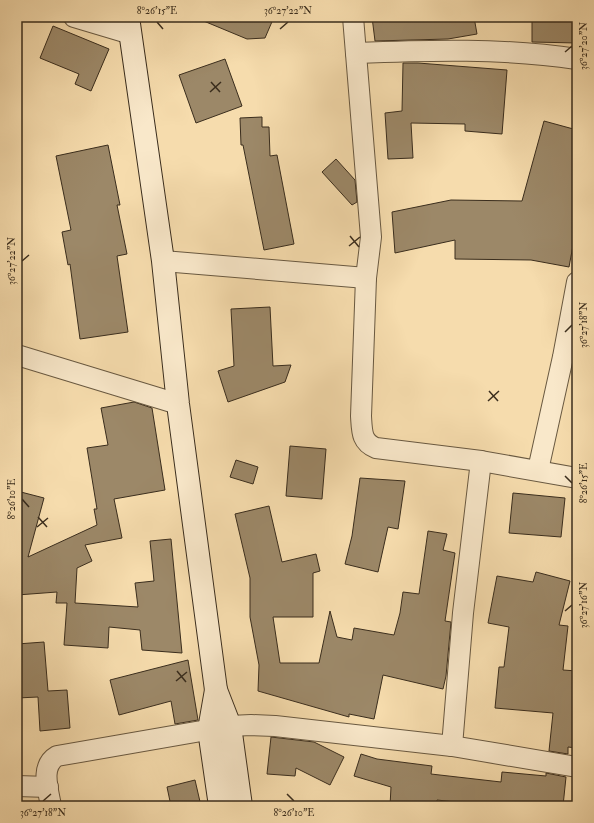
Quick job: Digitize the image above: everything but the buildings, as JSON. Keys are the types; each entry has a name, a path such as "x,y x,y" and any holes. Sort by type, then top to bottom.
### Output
{"main road":[{"path":"129,25 163,261 178,404 216,690 230,726 240,806"},
{"path":"216,690 209,730 220,806"}],"street":[{"path":"74,17 129,25"},
{"path":"353,17 371,237 366,278 361,416 364,438 368,444 376,448 481,461 577,478"},
{"path":"356,53 440,50 516,52 577,59"},
{"path":"163,261 366,278"},
{"path":"538,470 563,358 577,282"},
{"path":"17,354 178,404"},
{"path":"452,746 463,614 481,461"},
{"path":"17,786 50,796 46,768 50,760 57,756 230,726 275,726 452,746 577,767"}]}
